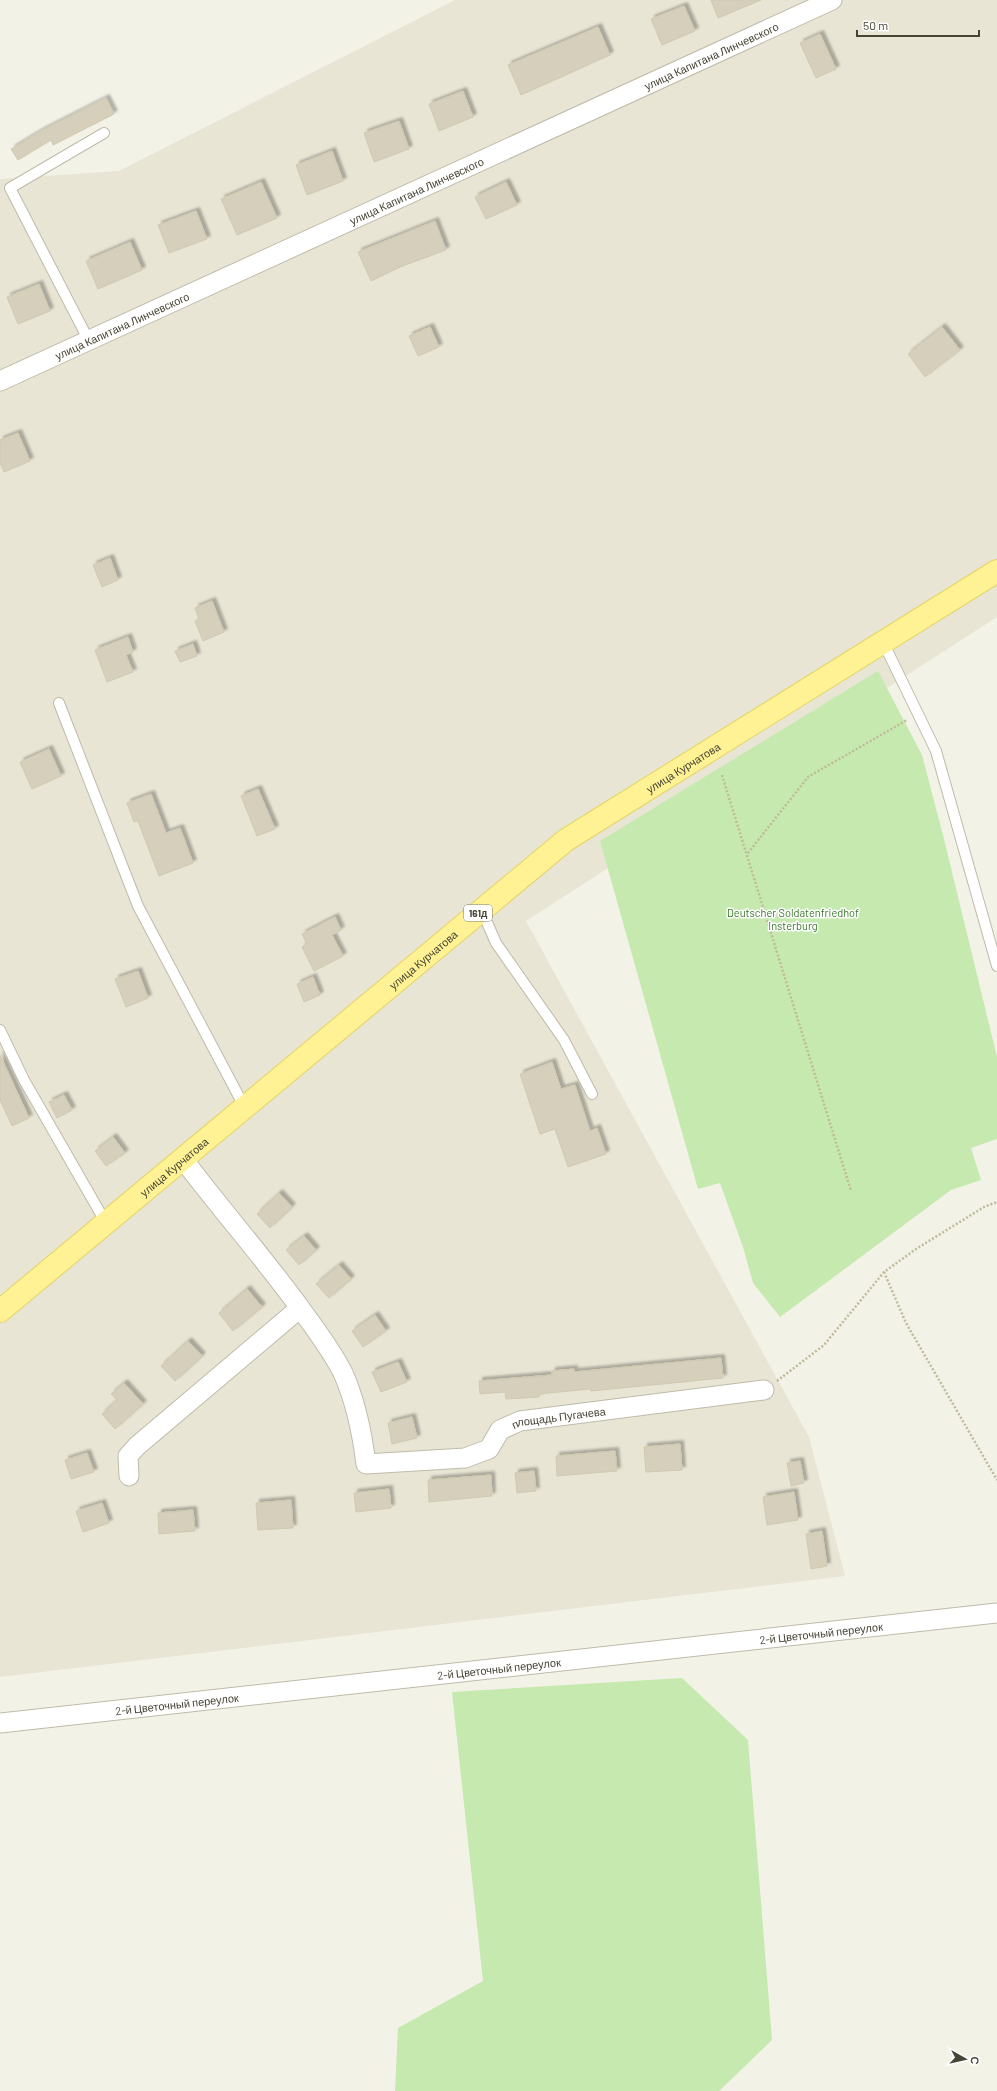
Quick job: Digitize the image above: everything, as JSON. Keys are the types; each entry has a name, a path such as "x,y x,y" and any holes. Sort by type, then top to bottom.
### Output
{"main road":[{"name":"улица Курчатова","path":"0,1311 566,840 997,570"}],"street":[{"name":"улица Капитана Линчевского","path":"0,381 88,339 832,0"},
{"path":"129,1476 128,1456 137,1446 300,1308 275,1273 211,1196 183,1159"},
{"name":"площадь Пугачева","path":"300,1308 343,1373 361,1424 366,1464 465,1458 489,1449 500,1430 520,1421 764,1390"},
{"name":"2-й Цветочный переулок","path":"0,1723 997,1613"}],"lane":[{"path":"88,339 10,188 104,132"},
{"path":"883,642 936,751 997,966"},
{"path":"59,703 138,906 245,1108"},
{"path":"482,910 496,943 564,1040 592,1094"},
{"path":"0,1030 24,1080 106,1223"}],"path":[{"path":"748,853 808,776 918,714"},
{"path":"722,775 748,853 851,1191"},
{"path":"764,1390 795,1369 824,1345 884,1272 922,1245 984,1207 997,1202"},
{"path":"884,1272 906,1323 997,1480"}],"shaded area":[{"path":"455,0 997,0 997,617 526,921 809,1437 845,1576 0,1677 0,179 119,171"}],"green space":[{"name":"Deutscher Soldatenfriedhof Insterburg","path":"878,671 922,755 943,835 997,1057 997,1139 971,1148 981,1180 951,1190 780,1317 753,1283 743,1247 720,1183 698,1189 600,841"},
{"path":"682,1678 748,1740 772,2040 719,2091 395,2091 398,2028 483,1981 452,1692"}],"building":[{"path":"711,0 761,0 718,18"},
{"path":"684,6 695,31 662,45 651,19"},
{"path":"598,27 610,55 521,95 508,65"},
{"path":"820,34 836,69 816,78 800,43"},
{"path":"463,91 473,117 439,131 429,104"},
{"path":"106,98 114,114 53,145 51,140 18,160 11,149 41,131"},
{"path":"399,121 409,149 374,162 364,133"},
{"path":"332,151 343,181 307,195 296,165"},
{"path":"261,182 277,218 237,235 221,199"},
{"path":"506,182 517,205 486,219 475,197"},
{"path":"196,211 207,239 169,253 158,225"},
{"path":"435,221 446,250 400,267 371,281 358,252"},
{"path":"130,242 142,270 98,289 86,261"},
{"path":"39,284 50,311 18,324 7,297"},
{"path":"430,327 439,347 418,356 409,336"},
{"path":"942,327 960,350 925,377 908,354"},
{"path":"18,433 30,461 4,472 0,463 0,440"},
{"path":"110,558 118,580 102,587 93,565"},
{"path":"212,601 224,632 203,641 195,621 199,619 195,608"},
{"path":"128,637 133,652 126,655 133,672 107,682 95,650"},
{"path":"193,644 197,656 180,662 175,651"},
{"path":"49,749 61,776 32,789 20,762"},
{"path":"258,789 275,829 257,836 241,796"},
{"path":"151,794 166,833 180,828 193,863 159,876 138,821 134,822 127,803"},
{"path":"335,917 341,930 332,935 343,956 314,971 302,947 307,944 302,934"},
{"path":"138,971 148,998 126,1007 115,979"},
{"path":"313,977 320,995 304,1002 297,984"},
{"path":"0,1055 29,1118 12,1126 0,1100"},
{"path":"552,1062 561,1089 575,1085 590,1131 597,1128 606,1154 568,1167 555,1129 540,1134 520,1074"},
{"path":"64,1095 72,1110 57,1118 49,1102"},
{"path":"113,1137 125,1153 106,1166 95,1151"},
{"path":"279,1193 292,1207 270,1228 257,1214"},
{"path":"304,1236 316,1250 299,1265 286,1250"},
{"path":"339,1265 351,1279 329,1298 316,1284"},
{"path":"247,1289 262,1307 233,1331 219,1313"},
{"path":"375,1315 386,1331 363,1347 352,1331"},
{"path":"188,1341 202,1356 175,1381 161,1366"},
{"path":"721,1358 723,1378 591,1391 590,1389 539,1394 539,1397 506,1399 505,1392 480,1394 479,1381 552,1375 552,1371 574,1369 574,1372"},
{"path":"398,1362 407,1382 381,1392 372,1372"},
{"path":"124,1383 143,1404 115,1429 102,1414 117,1400 111,1394"},
{"path":"412,1417 417,1438 392,1444 388,1423"},
{"path":"680,1444 682,1470 646,1472 644,1447"},
{"path":"615,1451 617,1471 557,1476 556,1456"},
{"path":"87,1453 94,1472 71,1479 65,1460"},
{"path":"800,1461 804,1483 791,1486 787,1463"},
{"path":"534,1471 536,1491 517,1493 515,1473"},
{"path":"491,1475 492,1496 429,1502 428,1480"},
{"path":"389,1489 391,1508 356,1512 354,1493"},
{"path":"794,1492 798,1520 767,1525 763,1497"},
{"path":"291,1500 293,1528 258,1530 256,1503"},
{"path":"102,1503 109,1523 83,1532 76,1511"},
{"path":"193,1510 195,1531 159,1534 158,1513"},
{"path":"822,1531 827,1566 811,1569 806,1534"}]}
